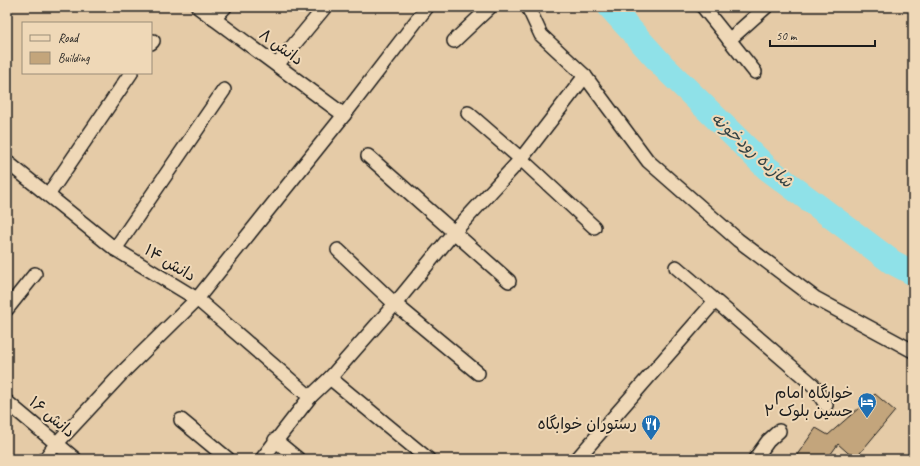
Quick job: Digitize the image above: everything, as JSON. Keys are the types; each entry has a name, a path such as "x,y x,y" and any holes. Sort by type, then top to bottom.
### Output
{"street":[{"name":"دانش ۸","path":"198,7 344,115"},
{"path":"214,19 225,7"},
{"path":"277,65 325,7"},
{"path":"45,459 57,443 126,369 197,299 344,115 427,7"},
{"path":"454,41 490,7"},
{"path":"528,7 541,35 585,76 648,161 738,240 815,298 913,351"},
{"path":"703,7 755,72"},
{"path":"729,40 766,7"},
{"path":"48,195 130,74"},
{"path":"262,459 275,440 310,397 330,378 395,304 454,232 521,158 585,76"},
{"path":"115,249 224,90"},
{"path":"468,114 521,158 594,227"},
{"path":"368,156 509,281"},
{"name":"دانش ۱۴","path":"7,162 115,249 197,299 310,397"},
{"path":"338,250 395,304 478,373"},
{"path":"676,267 813,385 826,405"},
{"path":"7,309 35,274"},
{"path":"577,459 715,301"},
{"path":"330,378 428,459"},
{"name":"دانش ۱۶","path":"7,402 75,459"},
{"path":"181,420 228,459"},
{"path":"755,459 768,441 779,431"},
{"path":"275,440 298,459"}],"building":[{"name":"خوابگاه امام حسین بلوک ۲","path":"875,394 895,411 855,459 838,444 828,458 830,459 794,459 816,428 828,435"}],"waterway":[{"name":"شازده رودخونه","path":"610,7 664,67 767,168 892,262 913,273"}],"place":[{"name":"خوابگاه امام حسین بلوک ۲","path":"867,419"},
{"name":"رستوران خوابگاه","path":"651,441"}]}
